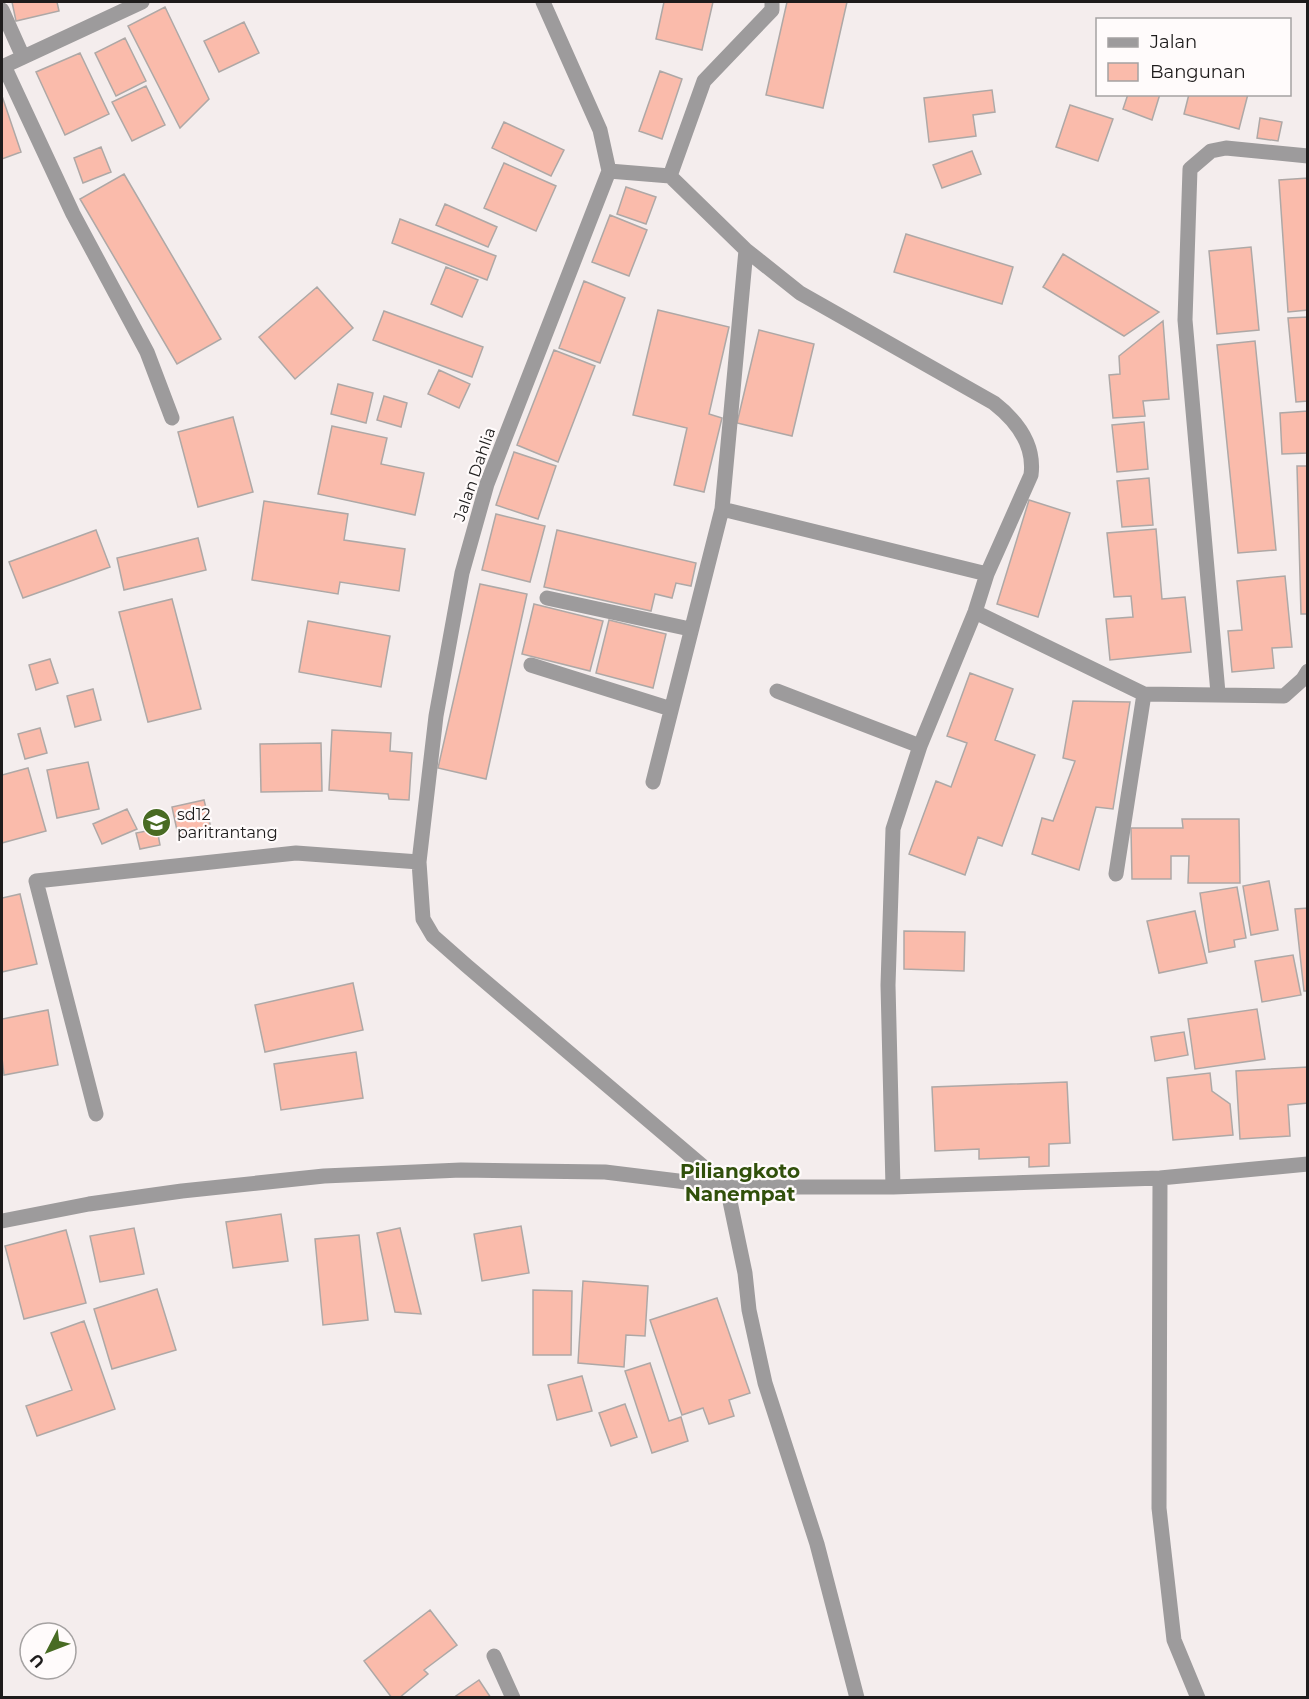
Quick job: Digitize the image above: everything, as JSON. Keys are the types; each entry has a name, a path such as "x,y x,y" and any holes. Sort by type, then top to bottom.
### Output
{"street":[{"path":"142,2 3,67 74,214 147,352 172,418"},
{"path":"543,2 600,130 609,171 670,176 746,250 800,293 994,403 1014,422 1029,448 1033,463 1031,475 987,574 975,612 920,746 892,829 888,985 893,1187"},
{"path":"670,176 704,81 772,10 772,2"},
{"path":"2,10 23,57"},
{"path":"1218,693 1185,320 1190,169 1211,151 1227,148 1308,156"},
{"name":"Jalan Dahlia","path":"609,171 487,484 462,573 436,716 419,862 423,919 433,936 467,966 727,1187"},
{"path":"653,782 722,509 746,250"},
{"path":"722,509 987,574"},
{"path":"548,598 690,629"},
{"path":"975,612 1144,694 1218,693 1284,696 1303,679 1308,671"},
{"path":"531,665 671,709"},
{"path":"777,691 920,746"},
{"path":"1116,874 1144,694"},
{"path":"96,1114 36,881 296,853 419,862"},
{"path":"2,1221 89,1204 182,1191 324,1176 461,1170 605,1172 727,1187 893,1187 1160,1178 1308,1164"},
{"path":"1160,1178 1159,1508 1174,1640 1198,1698"},
{"path":"727,1187 745,1273 749,1310 765,1383 817,1544 857,1698"},
{"path":"494,1656 513,1698"}],"building":[{"path":"12,2 57,2 59,11 16,21"},
{"path":"664,2 713,2 702,50 656,39"},
{"path":"787,2 847,2 823,108 766,95"},
{"path":"165,7 209,99 180,128 128,26"},
{"path":"244,22 259,53 219,72 204,41"},
{"path":"125,38 146,81 116,96 95,53"},
{"path":"80,53 109,114 65,135 36,72"},
{"path":"660,71 682,79 662,139 639,131"},
{"path":"146,86 165,125 132,141 112,102"},
{"path":"992,90 995,112 973,115 976,136 929,142 924,98"},
{"path":"2,96 21,152 2,159"},
{"path":"1127,96 1159,96 1152,120 1123,109"},
{"path":"1188,96 1247,96 1239,129 1184,114"},
{"path":"1070,105 1113,119 1098,161 1056,147"},
{"path":"1260,118 1282,122 1278,141 1257,138"},
{"path":"504,122 564,150 551,176 492,148"},
{"path":"101,147 111,172 83,183 74,158"},
{"path":"972,151 981,174 942,188 933,165"},
{"path":"504,163 556,186 536,231 484,208"},
{"path":"124,174 221,339 177,364 80,199"},
{"path":"1308,178 1308,310 1288,312 1279,180"},
{"path":"626,187 656,197 646,224 617,214"},
{"path":"445,204 497,227 488,247 436,225"},
{"path":"610,215 647,230 629,276 592,262"},
{"path":"400,219 496,256 487,280 392,243"},
{"path":"906,234 1013,267 1002,304 894,272"},
{"path":"1251,247 1259,330 1217,334 1209,251"},
{"path":"1063,254 1159,312 1124,336 1043,287"},
{"path":"446,267 478,280 462,317 431,304"},
{"path":"584,281 625,298 600,363 559,348"},
{"path":"317,287 353,328 295,379 259,337"},
{"path":"658,310 729,327 709,414 722,418 704,492 674,485 687,428 633,415"},
{"path":"384,311 483,347 472,377 373,340"},
{"path":"1308,317 1308,401 1296,402 1288,318"},
{"path":"1163,321 1169,399 1143,401 1145,416 1113,418 1109,375 1120,374 1119,356"},
{"path":"759,330 814,344 792,436 737,423"},
{"path":"1255,341 1276,550 1238,553 1217,345"},
{"path":"554,350 595,366 558,462 517,445"},
{"path":"439,370 470,384 459,408 428,394"},
{"path":"338,384 373,393 366,423 331,414"},
{"path":"384,396 407,403 401,427 377,420"},
{"path":"1308,411 1308,453 1282,454 1280,413"},
{"path":"233,417 253,492 198,507 178,432"},
{"path":"1144,422 1148,469 1117,472 1112,425"},
{"path":"332,426 387,438 381,464 424,473 415,515 318,494"},
{"path":"514,452 556,466 538,519 496,505"},
{"path":"1297,466 1308,466 1308,614 1301,614"},
{"path":"1149,478 1153,525 1122,527 1117,481"},
{"path":"1029,500 1070,513 1038,617 997,604"},
{"path":"264,501 348,514 344,540 405,549 399,591 340,582 338,594 252,580"},
{"path":"496,514 545,526 530,582 482,570"},
{"path":"1156,529 1162,599 1185,597 1191,652 1110,660 1106,619 1133,617 1131,596 1114,597 1107,533"},
{"path":"96,530 110,567 23,598 9,562"},
{"path":"557,530 696,563 691,586 676,583 672,598 655,594 651,611 544,587"},
{"path":"198,538 206,570 124,590 117,558"},
{"path":"1285,576 1292,647 1272,648 1274,668 1232,672 1228,631 1242,630 1237,581"},
{"path":"480,584 527,594 486,779 438,768"},
{"path":"172,599 201,709 148,722 119,612"},
{"path":"534,604 603,621 590,671 522,654"},
{"path":"609,620 666,634 653,688 596,673"},
{"path":"308,621 390,636 381,687 299,672"},
{"path":"50,659 58,683 36,690 29,665"},
{"path":"970,673 1013,689 995,740 1035,755 1002,846 978,837 965,875 909,854 936,781 951,787 967,743 947,736"},
{"path":"93,689 101,720 75,727 67,696"},
{"path":"1073,701 1130,702 1113,809 1096,807 1079,870 1032,854 1042,818 1053,821 1075,761 1063,758"},
{"path":"40,728 47,753 25,759 18,734"},
{"path":"332,730 391,733 390,751 412,753 409,800 389,799 388,794 329,790"},
{"path":"321,743 322,791 261,792 260,744"},
{"path":"88,762 99,809 57,818 47,770"},
{"path":"28,768 46,831 2,843 2,775"},
{"path":"204,800 211,828 178,835 172,807"},
{"path":"127,809 137,829 102,844 93,824"},
{"path":"1182,819 1239,819 1240,883 1188,883 1189,856 1171,856 1171,879 1132,879 1131,828 1183,828"},
{"path":"157,829 160,845 140,849 136,833"},
{"path":"1269,881 1278,930 1251,935 1243,886"},
{"path":"1237,887 1246,938 1234,940 1235,947 1209,952 1200,893"},
{"path":"20,894 37,964 2,972 2,898"},
{"path":"1308,908 1308,991 1304,991 1295,909"},
{"path":"1195,911 1207,963 1159,973 1147,921"},
{"path":"904,931 965,932 964,971 904,969"},
{"path":"1293,955 1301,995 1262,1002 1255,961"},
{"path":"353,983 363,1030 265,1052 255,1005"},
{"path":"1257,1009 1265,1059 1195,1069 1188,1019"},
{"path":"48,1010 58,1065 4,1075 2,1019"},
{"path":"1184,1032 1188,1055 1155,1061 1151,1037"},
{"path":"356,1052 363,1098 281,1110 274,1064"},
{"path":"1308,1067 1308,1103 1288,1105 1290,1136 1240,1139 1236,1071"},
{"path":"1210,1073 1212,1091 1230,1104 1233,1135 1173,1140 1167,1078"},
{"path":"1067,1082 1070,1143 1049,1144 1049,1166 1029,1167 1029,1157 979,1159 979,1149 935,1151 932,1087"},
{"path":"281,1214 288,1261 233,1268 226,1222"},
{"path":"521,1226 529,1273 482,1281 474,1234"},
{"path":"134,1228 144,1274 100,1282 90,1236"},
{"path":"400,1228 421,1314 395,1312 377,1233"},
{"path":"66,1230 86,1303 24,1319 5,1246"},
{"path":"359,1235 368,1320 323,1325 315,1239"},
{"path":"583,1281 648,1286 645,1336 626,1335 624,1367 578,1363"},
{"path":"157,1289 176,1350 112,1369 94,1309"},
{"path":"533,1290 572,1291 571,1355 533,1355"},
{"path":"717,1298 750,1393 729,1400 734,1416 709,1424 703,1408 682,1415 650,1320"},
{"path":"84,1321 115,1409 37,1436 26,1406 72,1390 51,1333"},
{"path":"650,1363 669,1421 681,1417 688,1441 652,1453 625,1371"},
{"path":"582,1376 592,1411 557,1420 548,1385"},
{"path":"625,1404 637,1437 611,1446 599,1413"},
{"path":"430,1610 457,1645 424,1670 428,1674 399,1698 392,1698 364,1661"},
{"path":"479,1680 491,1698 453,1698"}],"place":[{"name":"sd12 paritrantang","path":"156,823"}],"district":[{"name":"Piliangkoto Nanempat","path":"740,1182"}]}
